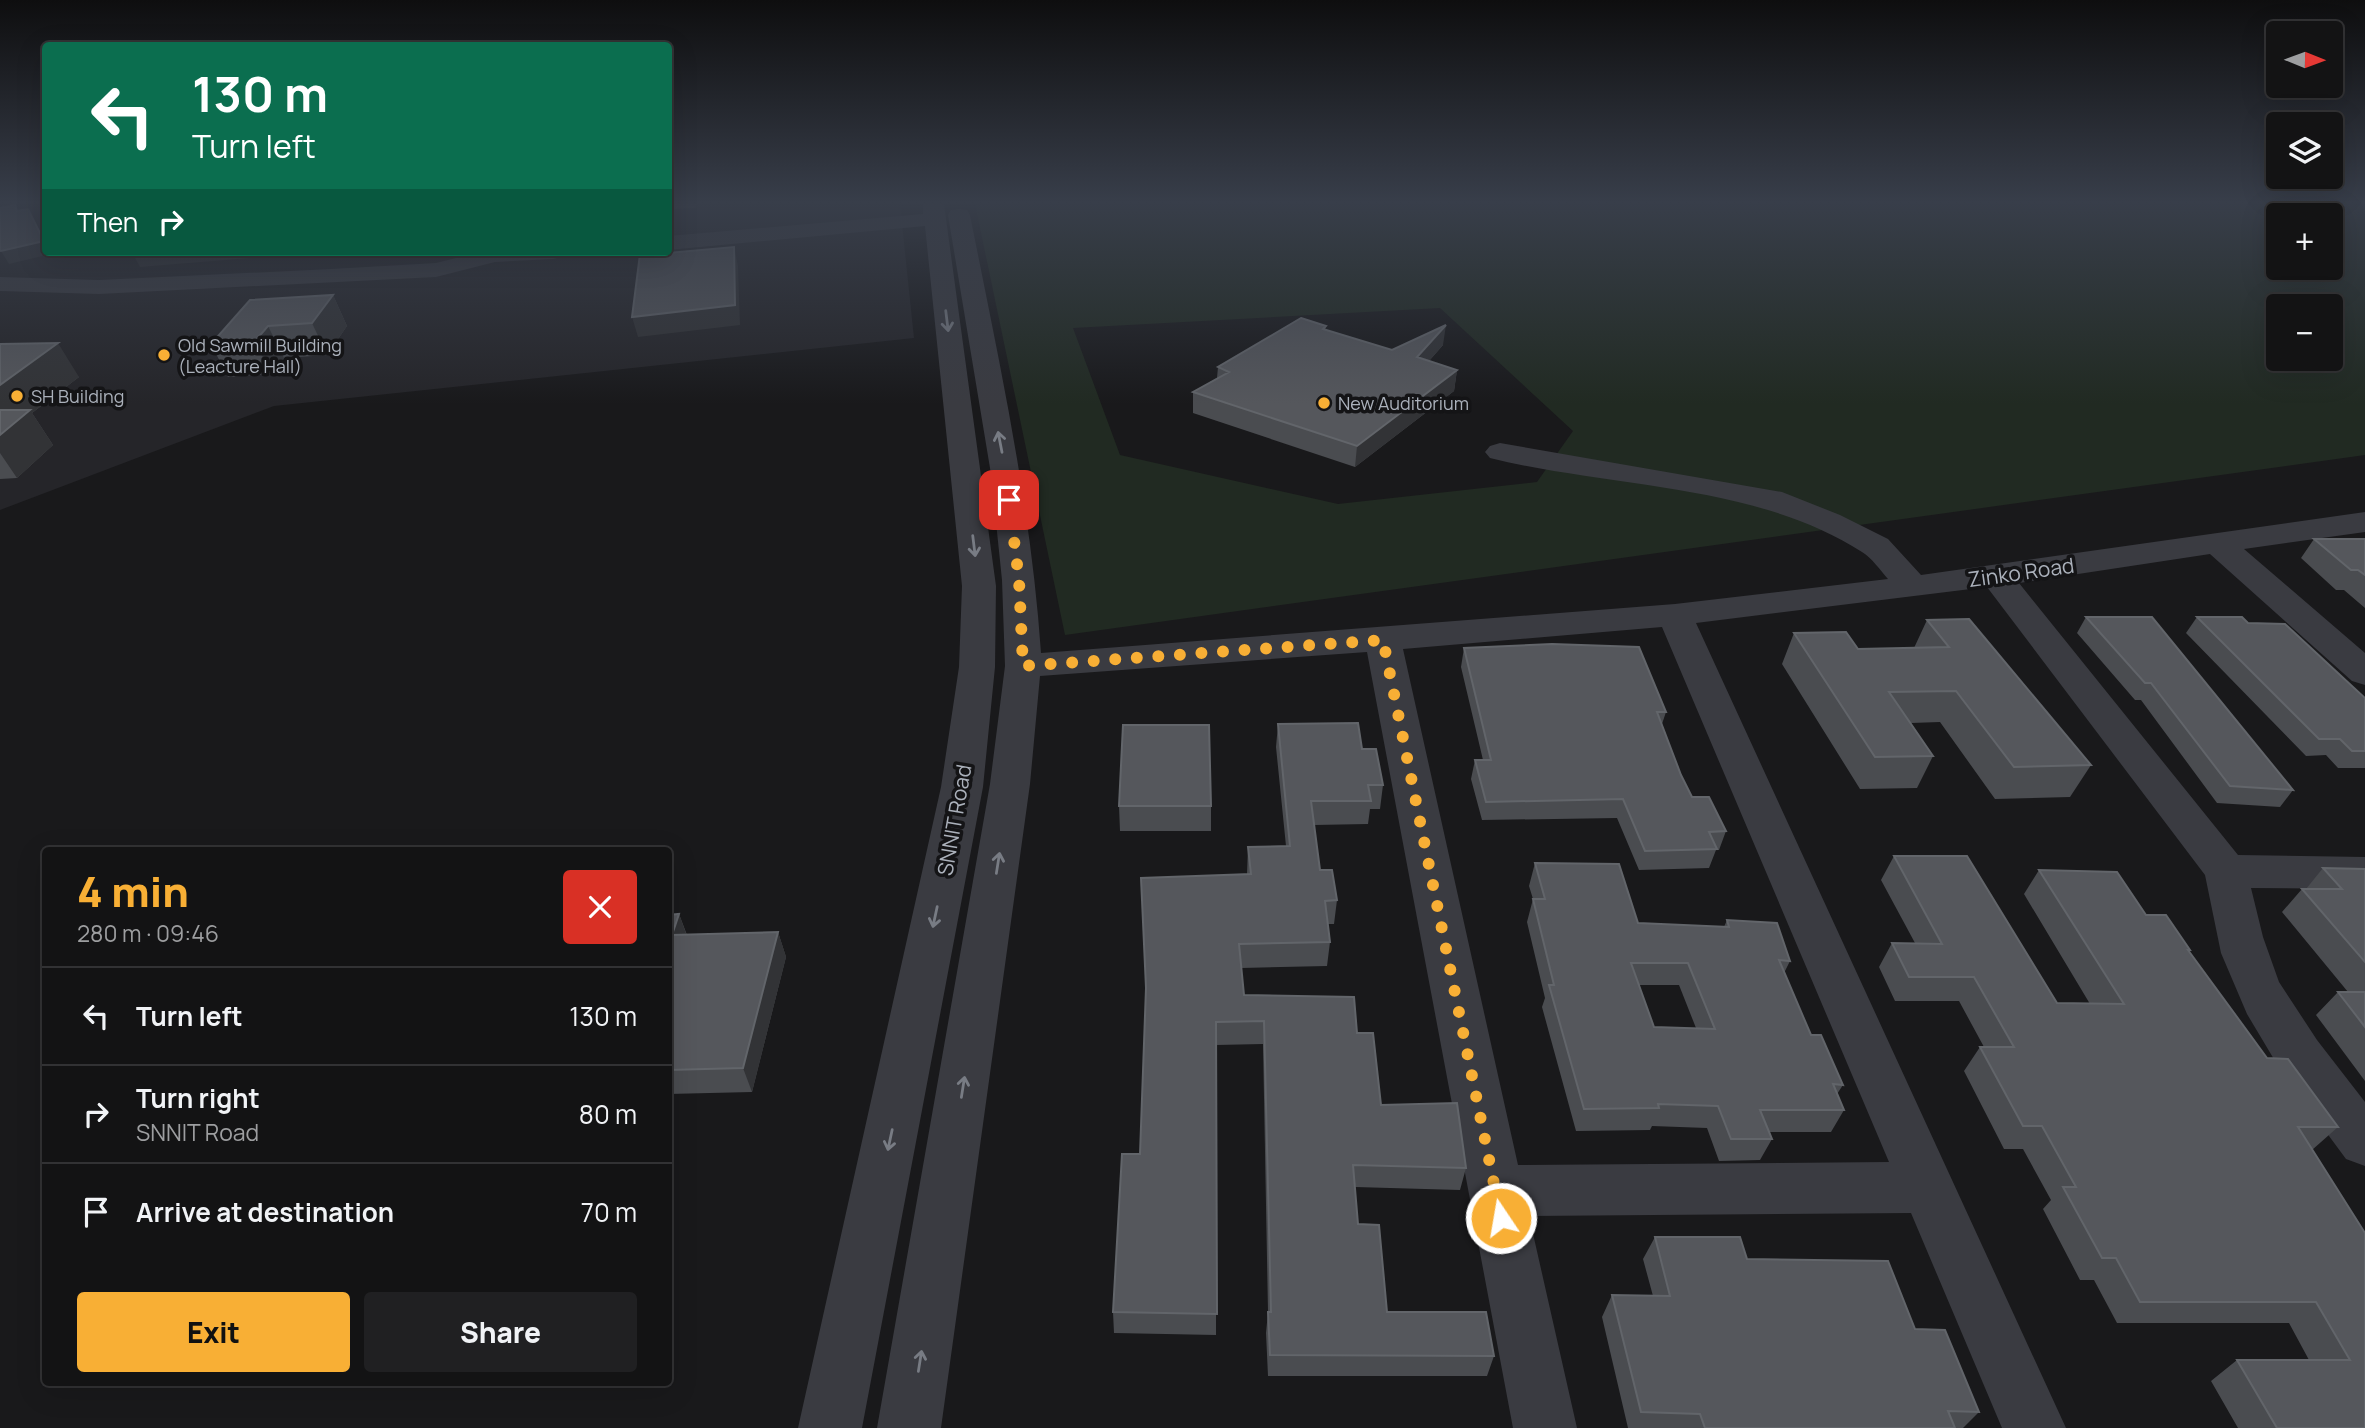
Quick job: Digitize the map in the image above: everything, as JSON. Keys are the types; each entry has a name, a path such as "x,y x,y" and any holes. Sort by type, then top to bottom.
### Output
{"street":[{"path":"0,284 99,287 424,271"},
{"name":"SNNIT Road","path":"830,1428 962,787 977,667 979,586 948,271"},
{"path":"909,1428 1010,784 1023,666 1019,580 1006,474 957,271"},
{"path":"1500,452 1771,499 1829,522 1876,546 1913,586"},
{"name":"Zinko Road","path":"1023,666 1383,640 1675,614 1996,576 2365,522"},
{"path":"2217,542 2365,673"},
{"path":"1996,576 2226,871 2238,932 2263,999 2320,1087 2365,1142"},
{"path":"1675,614 2034,1428"},
{"path":"1383,640 1545,1428"},
{"path":"2226,871 2365,873"},
{"path":"1496,1191 1927,1187"}],"shaded area":[{"path":"0,271 907,271 914,338 274,406 0,510"},
{"path":"989,271 2266,271 2266,280 2343,280 2343,271 2365,271 2365,455 1065,635","holes":["1440,308 1573,431 1537,482 1338,504 1120,455 1073,328"]}],"building":[{"path":"638,271 734,271 735,305 632,317"},
{"path":"333,295 312,323 268,326 255,341 211,344 250,300"},
{"name":"New Auditorium","path":"1301,318 1326,326 1323,329 1392,350 1446,325 1417,357 1457,370 1357,446 1193,392 1229,372 1218,367"},
{"path":"58,343 0,385 0,344"},
{"path":"0,410 30,410 0,435"},
{"path":"2314,539 2365,539 2365,575 2358,570 2351,570"},
{"path":"2086,617 2152,617 2293,790 2230,786 2151,683 2145,683"},
{"path":"2197,617 2242,617 2248,623 2285,624 2365,698 2365,751 2352,751 2340,739 2319,739"},
{"path":"1969,619 2091,765 2014,767 1956,691 1889,692 1933,756 1875,757 1794,633 1846,632 1858,649 1949,647 1927,620"},
{"path":"1552,644 1639,647 1666,712 1657,712 1681,775 1692,797 1709,797 1726,831 1709,832 1717,849 1645,851 1623,799 1486,802 1475,760 1491,760 1464,648"},
{"path":"1358,723 1362,749 1376,749 1383,785 1368,785 1371,801 1311,801 1320,870 1332,870 1337,900 1325,901 1330,942 1239,944 1244,995 1354,997 1357,1033 1373,1033 1381,1105 1457,1103 1466,1168 1353,1165 1358,1224 1379,1225 1387,1312 1486,1312 1494,1356 1270,1355 1264,1021 1216,1022 1217,1314 1113,1312 1122,1154 1140,1154 1146,988 1141,878 1251,874 1248,847 1290,846 1278,724"},
{"path":"1123,725 1209,725 1211,806 1119,806"},
{"path":"1894,856 1967,856 2057,1003 2124,1004 2039,870 2117,872 2146,915 2166,915 2188,950 2267,1058 2288,1059 2338,1127 2298,1127 2365,1233 2365,1428 2277,1428 2237,1360 2350,1360 2316,1302 2140,1302 2116,1258 2102,1258 2063,1187 2076,1187 2042,1126 2023,1126 1980,1047 2014,1047 1974,977 1909,977 1892,943 1942,944"},
{"path":"1535,863 1619,864 1638,923 1729,927 1727,920 1777,923 1790,961 1779,960 1811,1035 1821,1035 1843,1085 1833,1084 1844,1110 1760,1110 1772,1139 1731,1139 1718,1106 1658,1104 1659,1108 1584,1109 1549,985 1554,985 1533,899 1545,899","holes":["1631,963 1688,963 1715,1029 1654,1027"]},
{"path":"2323,868 2365,869 2365,962 2302,889 2342,889"},
{"path":"679,914 672,935 672,915"},
{"path":"778,932 743,1068 672,1070 672,935"},
{"path":"2338,992 2365,992 2365,1027"},
{"path":"1655,1237 1740,1237 1747,1259 1888,1261 1915,1329 1945,1330 1979,1412 1948,1411 1955,1428 1705,1428 1700,1414 1641,1412 1612,1295 1670,1296"}],"place":[{"name":"Old Sawmill Building (Leacture Hall)","path":"164,355"},
{"name":"SH Building","path":"17,396"},
{"name":"New Auditorium","path":"1324,403"}],"route":[{"path":"1009,500 1019,580 1023,666 1383,640 1501,1218"}]}
